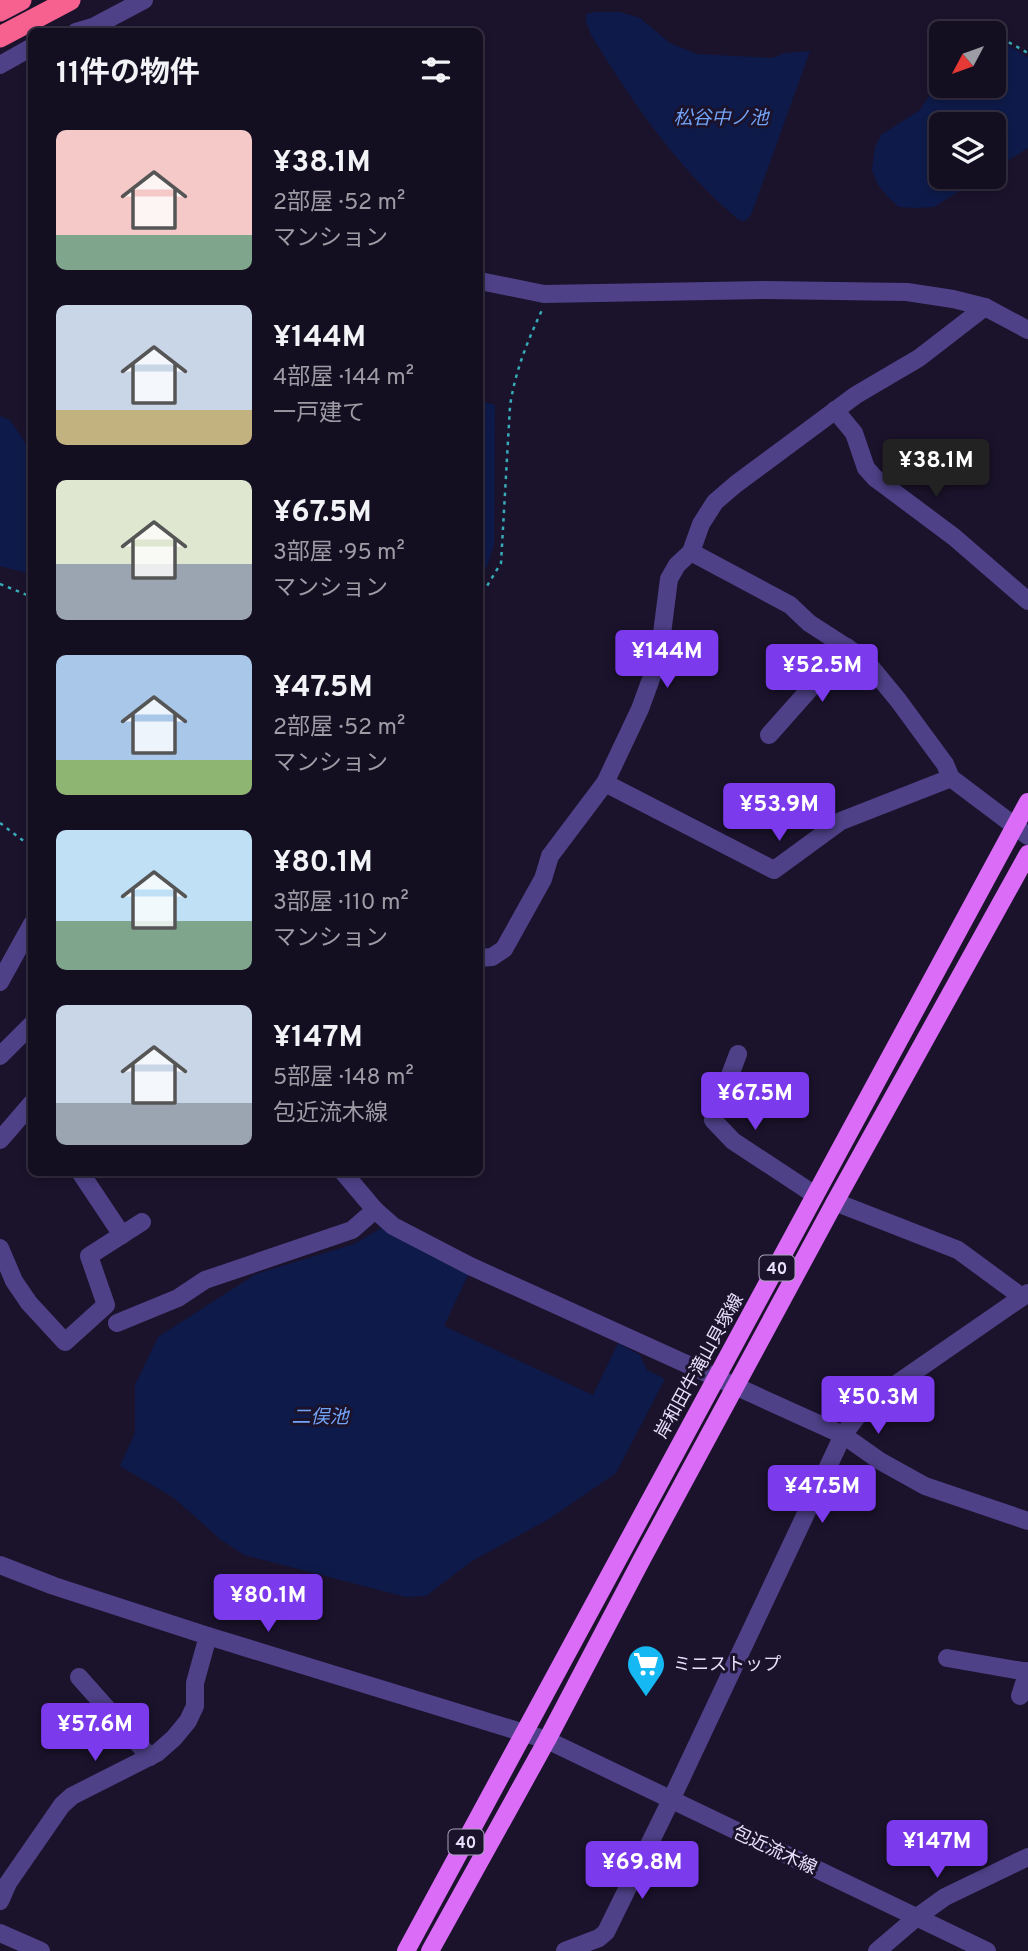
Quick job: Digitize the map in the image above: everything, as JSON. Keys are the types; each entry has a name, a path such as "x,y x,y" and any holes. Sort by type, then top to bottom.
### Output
{"highway":[{"path":"0,10 21,0"},
{"path":"0,37 70,0"}],"main road":[{"name":"岸和田牛滝山貝塚線","path":"406,1951 525,1733 561,1660 816,1195 1022,831 1028,802"},
{"name":"40","path":"430,1951 547,1740 835,1202 1028,854"}],"street":[{"path":"90,28 144,0"},
{"path":"0,65 28,49"},
{"path":"483,282 549,295 766,290 883,292 942,297 985,307 1028,330"},
{"path":"483,958 492,957 504,949 543,879 550,856 605,782 640,709 659,657 668,579 677,565 691,552 701,524 715,502 856,395 919,358 985,307"},
{"path":"835,411 854,433 866,468 875,478 954,537 1028,601"},
{"path":"691,552 790,605 809,623 857,654 877,675 945,764 951,778 1022,831"},
{"path":"769,735 847,647"},
{"path":"605,782 774,870 841,821 951,778"},
{"path":"0,982 28,931"},
{"path":"0,1056 28,1028"},
{"path":"737,1054 713,1120 733,1141 816,1195"},
{"path":"0,1140 28,1108"},
{"path":"83,1176 122,1235"},
{"path":"346,1176 375,1210 393,1226 470,1266 843,1435 880,1461 926,1486 1028,1521"},
{"path":"565,1951 606,1932 843,1435 862,1410 894,1385 1025,1295 958,1250 835,1202"},
{"path":"117,1323 178,1298 205,1280 352,1230 375,1210"},
{"path":"0,1248 14,1280 29,1303 65,1342 106,1305 89,1256 142,1222"},
{"name":"包近流木線","path":"0,1565 54,1586 208,1636 547,1740 987,1951"},
{"path":"0,1901 8,1884 62,1805 72,1796 150,1757 174,1738 188,1721 195,1706 195,1683 208,1636"},
{"path":"947,1658 1028,1672 1020,1696"},
{"path":"79,1677 150,1757"},
{"path":"877,1951 945,1897 1028,1857"},
{"path":"0,1933 41,1951"}],"path":[{"path":"1006,41 1028,53"},
{"path":"483,588 501,563 509,406 513,382 524,348 549,295"},
{"path":"0,584 28,595"},
{"path":"0,823 25,842 28,841"}],"water":[{"name":"松谷中ノ池","path":"620,12 640,18 670,43 697,54 772,58 785,53 810,51 751,215 745,221 739,220 696,179 640,110 591,35 586,14"},
{"path":"1006,44 1028,57 1028,148 1006,162 1006,112 929,112 929,189 963,189 934,207 899,207 878,185 872,170 875,147 881,135 920,110 929,96 929,98 1006,98"},
{"path":"483,402 495,405 494,545 483,572"},
{"path":"0,416 10,420 28,447 28,573 0,566"},
{"name":"二俣池","path":"383,1227 468,1275 444,1326 593,1395 618,1343 640,1355 647,1370 665,1379 616,1473 549,1519 472,1561 426,1596 406,1597 244,1555 220,1539 174,1498 120,1466 135,1433 135,1385 158,1337 256,1274 354,1244"}],"place":[{"name":"ミニストップ","path":"646,1698"}]}
